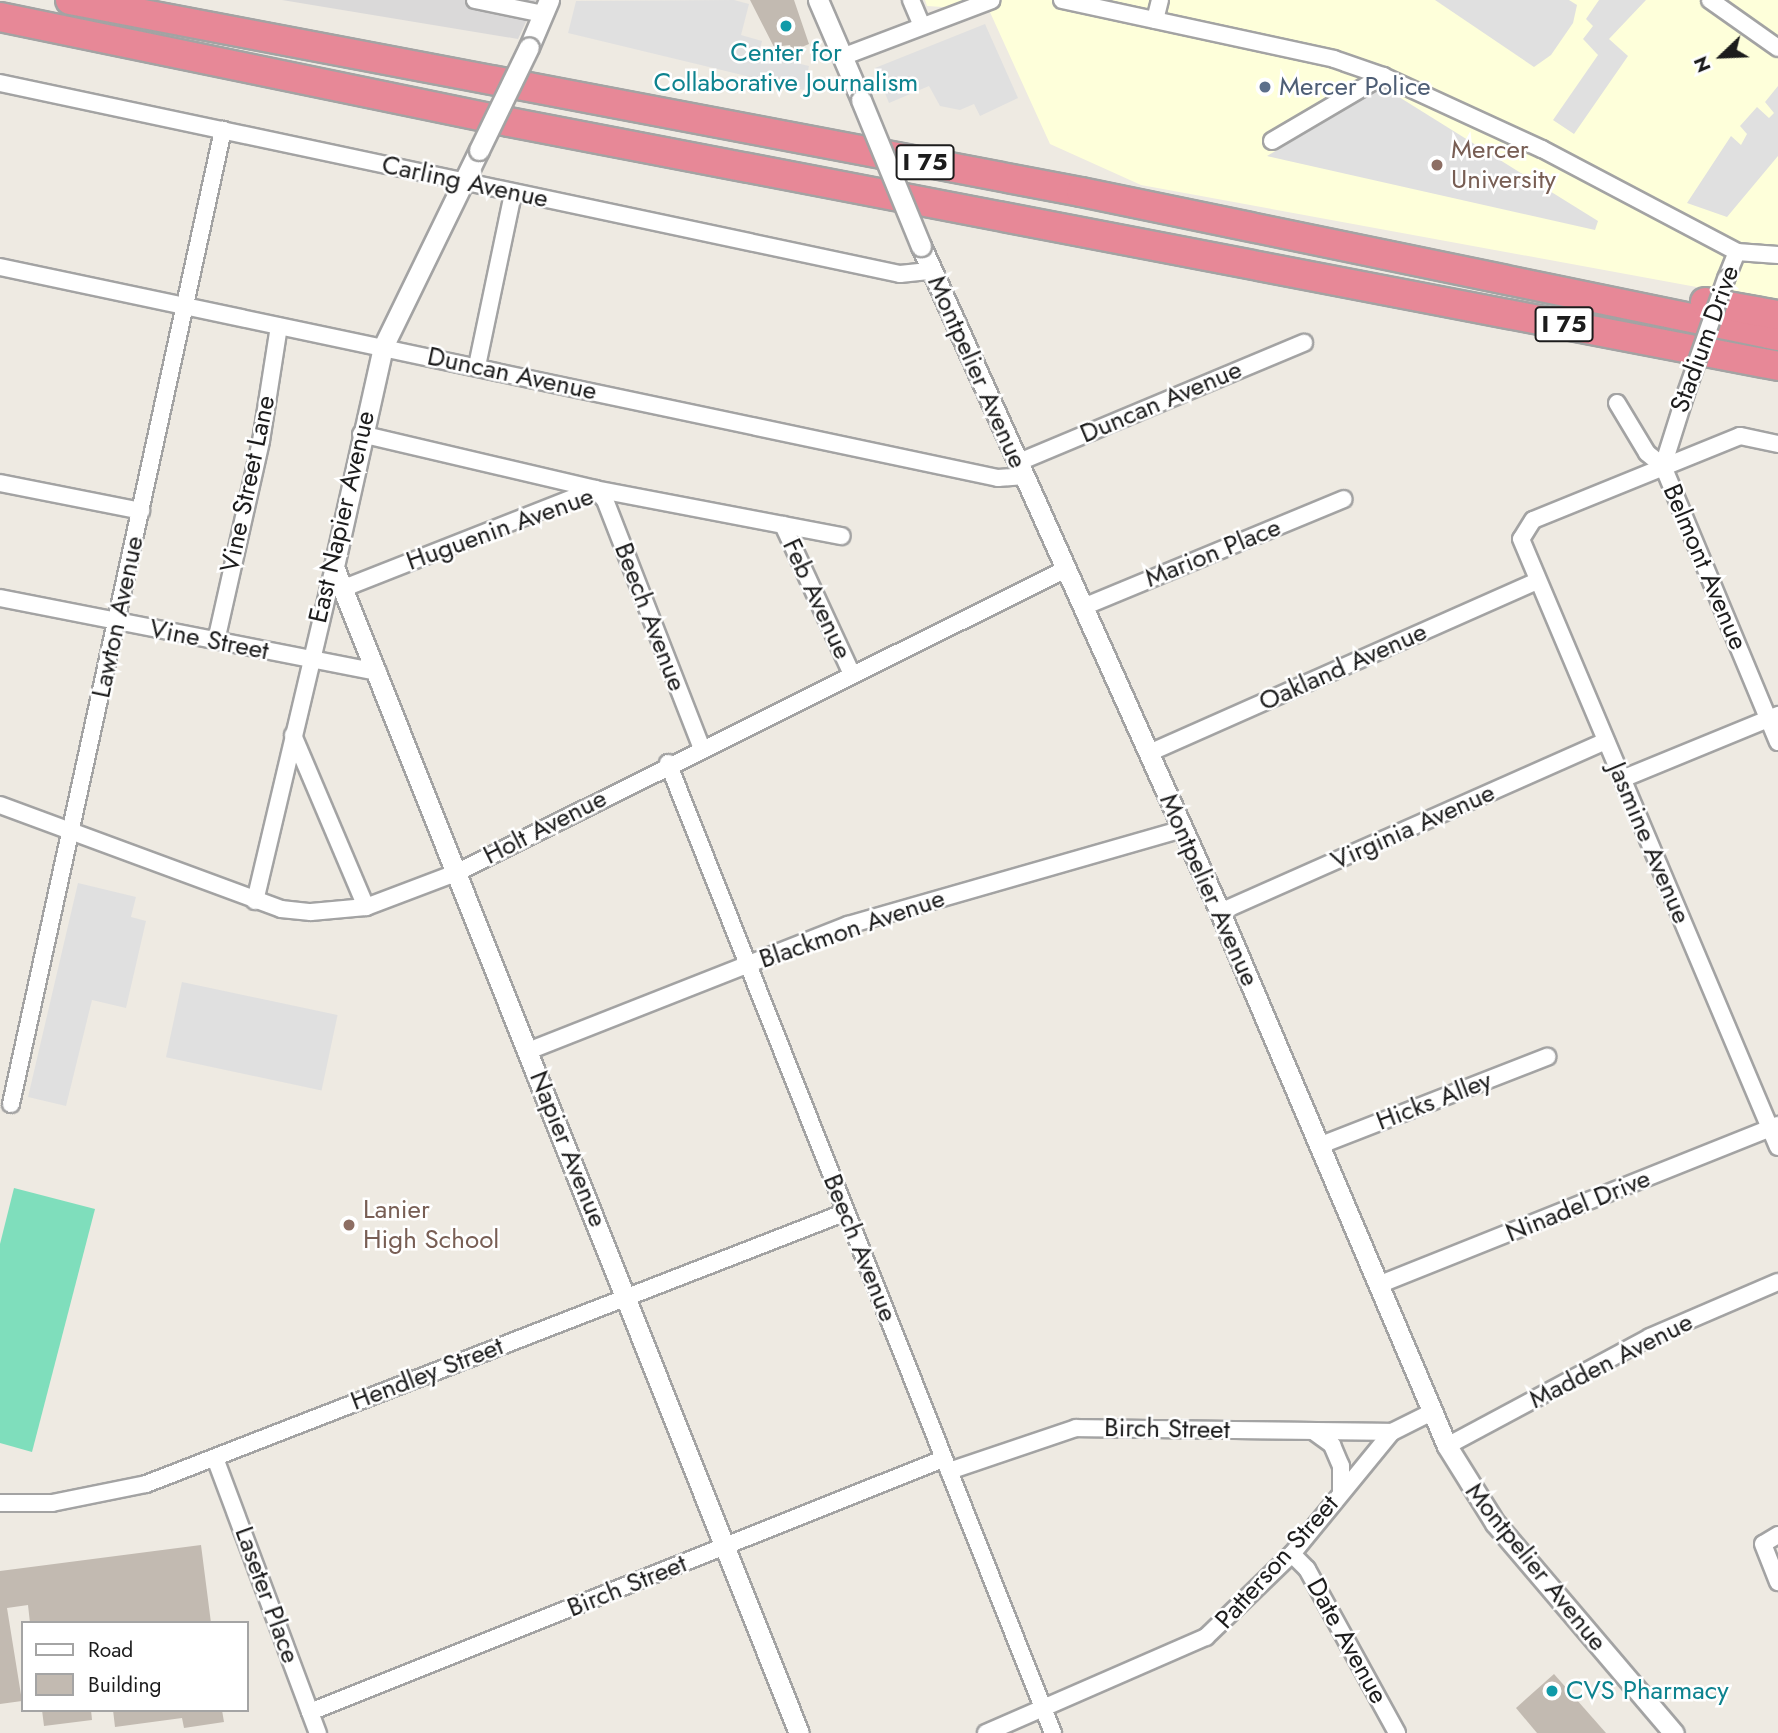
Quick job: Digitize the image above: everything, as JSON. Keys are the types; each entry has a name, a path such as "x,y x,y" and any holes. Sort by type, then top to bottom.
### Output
{"highway":[{"name":"I 75","path":"70,0 1081,192 1778,336"},
{"name":"I 75","path":"0,17 509,122 1778,366"},
{"path":"1560,292 1686,299 1778,315"},
{"path":"1716,354 1778,374"}],"street":[{"path":"475,0 546,7"},
{"name":"Montpelier Avenue","path":"818,0 931,271 1220,912 1447,1446 1482,1506 1635,1692 1674,1733"},
{"path":"911,0 922,26"},
{"path":"842,57 992,0"},
{"path":"1062,0 1334,59 1383,76 1542,149 1737,252"},
{"path":"1155,20 1160,0"},
{"path":"1710,0 1778,48"},
{"name":"East Napier Avenue","path":"255,901 308,660 334,567 361,435 383,347 546,7"},
{"path":"1272,141 1383,76"},
{"name":"Carling Avenue","path":"0,83 900,274 931,271"},
{"name":"Lawton Avenue","path":"11,1104 223,130"},
{"path":"477,366 513,193"},
{"name":"Stadium Drive","path":"1663,466 1686,393 1737,252 1778,255"},
{"name":"Duncan Avenue","path":"0,267 998,478 1304,343"},
{"name":"Vine Street Lane","path":"216,641 261,441 279,326"},
{"name":"Belmont Avenue","path":"1617,402 1647,453 1663,466 1773,717 1778,742"},
{"path":"361,435 595,489"},
{"path":"1663,466 1740,436 1778,444"},
{"name":"Jasmine Avenue","path":"1663,466 1533,520 1521,539 1537,582 1774,1126 1778,1147"},
{"path":"0,483 141,511"},
{"name":"Huguenin Avenue","path":"344,588 595,489 842,536"},
{"name":"Beech Avenue","path":"595,489 605,500 701,747"},
{"name":"Marion Place","path":"1083,607 1344,499"},
{"name":"Feb Avenue","path":"783,525 852,674"},
{"name":"Napier Avenue","path":"334,567 458,872 799,1733"},
{"name":"Holt Avenue","path":"0,805 255,901 311,912 366,907 458,872 701,747 1066,569"},
{"name":"Oakland Avenue","path":"1149,753 1537,582"},
{"name":"Vine Street","path":"0,598 378,672"},
{"path":"1622,779 1773,717"},
{"path":"293,735 366,907"},
{"name":"Virginia Avenue","path":"1220,912 1606,741"},
{"name":"Beech Avenue","path":"668,764 1053,1733"},
{"name":"Blackmon Avenue","path":"528,1051 848,925 1183,829"},
{"name":"Hicks Alley","path":"1321,1145 1547,1057"},
{"name":"Ninadel Drive","path":"1378,1285 1774,1126"},
{"name":"Hendley Street","path":"0,1503 108,1494 215,1458 846,1212"},
{"name":"Madden Avenue","path":"1447,1446 1650,1336 1778,1282"},
{"name":"Patterson Street","path":"986,1733 1206,1637 1292,1554 1392,1432 1432,1412"},
{"name":"Birch Street","path":"310,1713 725,1547 946,1465 1058,1430 1392,1432"},
{"path":"1312,1431 1332,1446 1341,1466 1341,1492"},
{"name":"Laseter Place","path":"215,1458 318,1733"},
{"path":"1778,1535 1763,1544 1778,1582"},
{"name":"Date Avenue","path":"1292,1554 1307,1569 1397,1733"},
{"path":"1635,1692 1657,1733"}],"shaded area":[{"path":"282,0 536,0 518,39"},
{"path":"734,0 749,4 741,35 762,41 759,54 809,66 804,90 568,33 576,1"},
{"name":"Mercer University","path":"925,0 1778,0 1778,302 1141,185 1050,144 989,10 927,6"},
{"path":"1435,0 1569,0 1577,5 1573,23 1551,55 1534,67"},
{"path":"1599,0 1646,0 1609,39 1628,56 1574,134 1553,120 1598,55 1583,39 1593,26 1586,19"},
{"path":"985,24 1018,98 980,116 974,104 960,110 940,106 929,86 889,103 875,68"},
{"path":"1778,86 1778,156 1727,217 1687,203 1731,136 1741,145 1747,134 1740,126 1757,107 1769,118 1774,113 1765,102"},
{"path":"1383,87 1598,221 1595,230 1267,156"},
{"path":"78,883 136,897 131,917 146,921 126,1008 92,1000 66,1106 28,1097"},
{"path":"182,982 338,1015 322,1090 166,1057"}],"green space":[{"path":"14,1188 95,1209 32,1452 0,1443 0,1244"}],"building":[{"name":"Center for Collaborative Journalism","path":"750,0 794,0 809,44 792,51 790,45 774,47"},
{"path":"201,1545 211,1621 30,1621 28,1605 7,1608 21,1701 0,1704 0,1571"},
{"name":"CVS Pharmacy","path":"1554,1674 1606,1733 1537,1733 1516,1708"},
{"path":"42,1712 91,1712 92,1720 44,1726"},
{"path":"113,1712 222,1712 224,1722 184,1728 182,1718 115,1727"}],"place":[{"name":"Center for Collaborative Journalism","path":"786,26"},
{"name":"Mercer Police","path":"1265,87"},
{"name":"Mercer University","path":"1437,165"},
{"name":"Lanier High School","path":"349,1225"},
{"name":"CVS Pharmacy","path":"1552,1691"}]}
